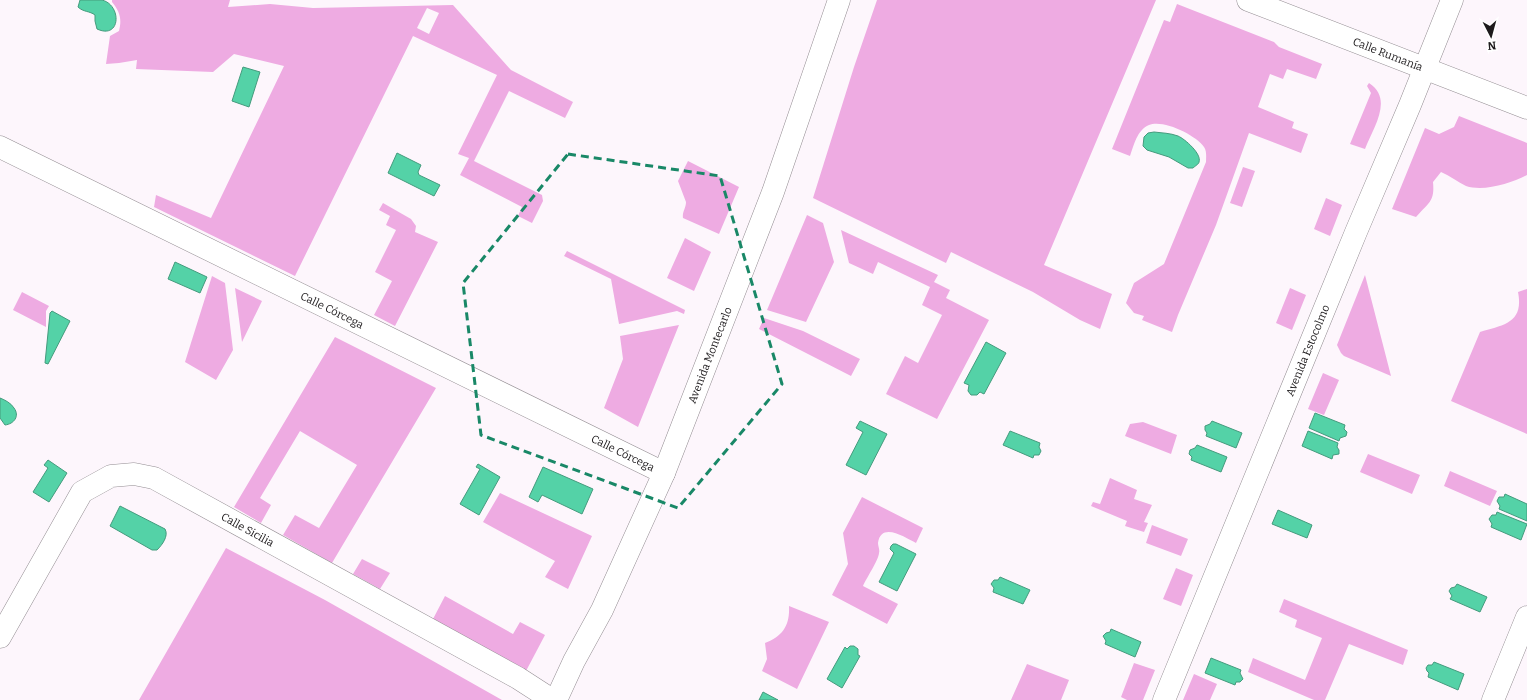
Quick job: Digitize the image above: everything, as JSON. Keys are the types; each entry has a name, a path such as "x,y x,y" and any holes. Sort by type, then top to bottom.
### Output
{"street":[{"name":"Avenida Montecarlo","path":"556,700 574,661 602,610 664,472 773,192 839,0"},
{"name":"Calle Rumanía","path":"1248,0 1527,108"},
{"name":"Avenida Estocolmo","path":"1164,700 1452,0"},
{"name":"Calle Córcega","path":"0,147 664,472"},
{"name":"Calle Sicilia","path":"0,637 82,492 111,476 134,474 154,478 211,511 518,678 552,700"},
{"path":"1492,700 1527,617"}],"highlighted area":[{"path":"568,154 720,176 782,384 678,508 481,435 463,283"}],"shaded area":[{"path":"80,0 102,0 109,3 116,14 116,20 111,30 105,31 97,29 95,15 78,7"},
{"path":"112,0 230,0 228,7 270,4 313,8 453,5 511,70 573,102 565,118 509,91 474,161 542,195 543,201 532,223 518,216 522,207 460,175 469,158 458,154 497,75 413,36 295,276 154,207 156,195 211,218 284,66 234,54 213,72 136,69 137,60 106,64 110,36 119,31 120,23 119,12","holes":["427,8 439,13 429,34 417,28"]},
{"path":"877,0 1156,0 1044,265 1112,294 1100,329 1080,320 1033,292 951,252 946,263 813,198 854,67"},
{"path":"1177,4 1274,42 1279,47 1322,64 1316,79 1287,69 1283,79 1270,74 1258,107 1294,122 1292,128 1308,134 1301,153 1249,133 1216,225 1172,332 1142,320 1144,316 1134,313 1126,303 1134,283 1164,264 1206,162 1206,150 1200,142 1187,133 1162,124 1149,125 1142,130 1136,138 1130,156 1112,149 1164,20 1170,22"},
{"path":"243,67 260,72 249,107 232,101"},
{"path":"1369,83 1380,97 1381,105 1376,123 1365,149 1350,144 1371,93 1367,86"},
{"path":"1459,116 1527,143 1527,175 1498,186 1473,188 1466,186 1441,172 1433,182 1433,194 1430,202 1416,217 1392,209 1425,128 1439,134 1454,127"},
{"path":"1154,132 1175,135 1185,140 1196,151 1199,159 1198,164 1193,168 1188,168 1169,157 1147,150 1143,146 1144,137 1148,133"},
{"path":"397,153 421,165 418,172 419,175 440,185 434,196 388,173"},
{"path":"688,161 739,187 719,234 683,218 686,202 678,181"},
{"path":"1243,167 1255,171 1242,207 1230,203"},
{"path":"1326,198 1342,205 1330,236 1314,229"},
{"path":"383,203 411,219 416,226 415,232 438,242 395,326 374,315 392,281 375,272 396,230 386,225 390,216 379,210"},
{"path":"807,215 823,223 834,262 806,322 767,310"},
{"path":"841,230 938,275 934,282 950,290 946,298 989,320 937,419 886,394 905,356 918,363 942,315 922,305 930,287 878,262 873,274 849,263"},
{"path":"685,238 711,252 694,291 667,278"},
{"path":"567,251 685,310 684,314 677,311 619,324 611,279 564,256"},
{"path":"175,262 207,277 200,293 168,279"},
{"path":"1365,275 1391,376 1344,356 1337,345"},
{"path":"212,276 225,283 233,350 216,380 185,362"},
{"path":"235,288 262,301 242,342"},
{"path":"1290,288 1306,295 1292,330 1276,323"},
{"path":"1527,289 1527,434 1451,401 1480,332 1510,321 1518,310 1518,292"},
{"path":"22,292 49,306 46,311 46,327 13,310"},
{"path":"52,311 70,321 48,364 45,363 50,313"},
{"path":"764,318 803,331 860,359 851,376 759,329"},
{"path":"679,325 638,427 604,408 623,359 620,336"},
{"path":"335,337 436,388 332,563 283,535 295,515 319,528 357,465 300,431 260,498 271,505 261,523 234,507"},
{"path":"986,342 1006,353 984,394 980,392 977,395 971,395 968,391 969,385 964,383"},
{"path":"1323,373 1339,380 1324,415 1308,409"},
{"path":"0,398 10,403 16,411 15,419 11,423 5,425 0,418"},
{"path":"1315,413 1345,425 1344,429 1347,432 1346,436 1340,438 1339,441 1309,428"},
{"path":"860,421 887,434 866,475 846,465 863,432 856,428"},
{"path":"1212,421 1242,433 1236,448 1206,436 1207,433 1205,426 1210,424"},
{"path":"1143,422 1177,435 1171,454 1125,436 1130,424"},
{"path":"1010,431 1040,443 1039,447 1041,451 1039,455 1034,455 1033,458 1003,445"},
{"path":"1308,431 1338,443 1337,447 1339,454 1333,455 1332,459 1302,446"},
{"path":"1197,445 1227,457 1221,472 1191,460 1192,457 1189,454 1190,450 1195,448"},
{"path":"1368,454 1420,475 1412,494 1360,472"},
{"path":"48,460 67,473 49,502 33,492 48,468 44,465"},
{"path":"478,464 500,477 479,515 460,504 480,469 476,467"},
{"path":"543,467 593,489 582,514 542,495 538,502 529,497"},
{"path":"1450,471 1497,491 1490,506 1444,486"},
{"path":"1110,478 1137,490 1134,499 1152,505 1144,522 1148,523 1144,532 1125,526 1127,521 1091,506 1093,502 1100,504"},
{"path":"500,493 592,536 568,589 545,577 555,561 483,522"},
{"path":"1505,494 1527,504 1527,521 1499,509 1500,506 1497,501 1499,497 1504,497"},
{"path":"862,497 923,528 916,543 900,535 889,532 880,536 878,543 878,556 863,586 898,604 887,624 832,595 848,564 843,533"},
{"path":"120,506 165,529 166,537 157,550 152,550 110,526"},
{"path":"1278,510 1312,525 1307,538 1272,524"},
{"path":"1497,512 1527,524 1521,540 1491,527 1492,524 1489,519 1492,515 1496,515"},
{"path":"1152,525 1188,539 1181,556 1146,543"},
{"path":"893,544 916,554 897,591 879,582 894,553 890,549"},
{"path":"226,548 325,600 502,700 139,700"},
{"path":"362,559 390,573 380,589 353,574"},
{"path":"1176,568 1193,575 1181,606 1163,599"},
{"path":"1000,577 1030,590 1023,604 993,592 994,588 991,584 994,580 998,580"},
{"path":"1457,584 1487,597 1480,612 1450,599 1452,596 1449,591"},
{"path":"445,596 513,634 520,622 545,635 526,671 433,619"},
{"path":"1284,599 1408,650 1403,665 1349,644 1325,700 1314,700 1248,672 1253,658 1305,680 1322,638 1295,627 1297,620 1279,612"},
{"path":"789,606 829,622 797,689 762,671 767,659 765,643 776,637 784,629 787,624"},
{"path":"1111,629 1141,642 1135,657 1105,644 1106,641 1103,636 1110,632"},
{"path":"850,646 854,646 858,649 858,655 860,656 842,688 827,679 845,647 847,649"},
{"path":"1211,658 1241,670 1240,673 1243,679 1240,682 1236,682 1235,685 1205,673"},
{"path":"1434,662 1464,674 1458,690 1428,677 1429,673 1426,668"},
{"path":"1134,663 1155,670 1143,700 1127,700 1121,697"},
{"path":"1027,664 1069,680 1061,700 1011,700"},
{"path":"1194,674 1217,684 1210,700 1183,700"},
{"path":"763,692 778,700 759,700"}]}
